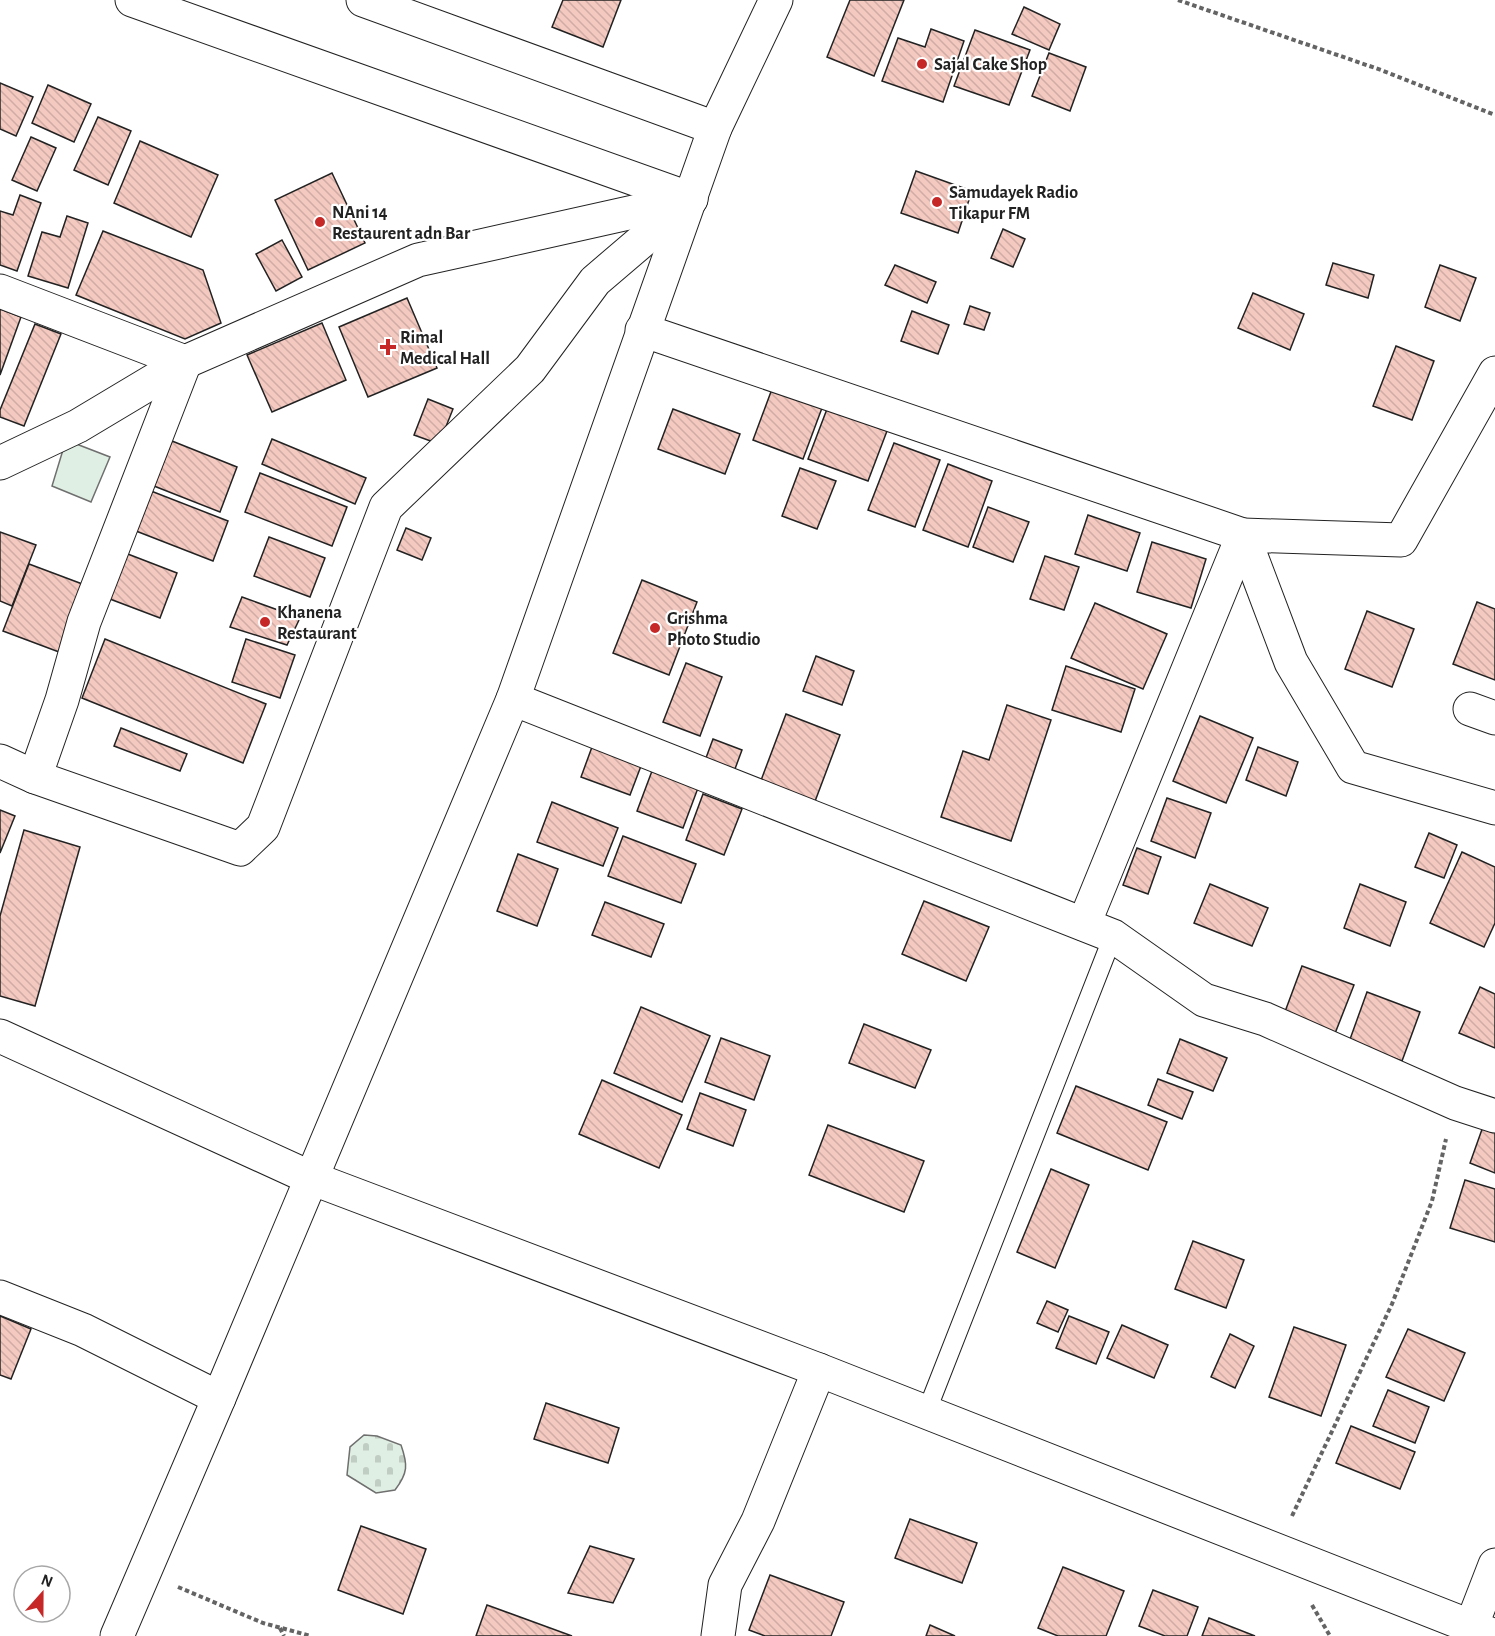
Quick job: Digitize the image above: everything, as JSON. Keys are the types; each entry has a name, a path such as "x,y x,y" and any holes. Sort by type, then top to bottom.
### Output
{"street":[{"path":"132,0 691,199"},
{"path":"363,0 715,128"},
{"path":"117,1636 513,699 715,128 776,0"},
{"path":"0,463 78,426 185,362 418,260 691,199"},
{"path":"0,761 35,777 240,849 263,827 386,507 530,369 595,281 691,199"},
{"path":"0,291 185,362"},
{"path":"642,330 1243,535 1401,540 1495,372"},
{"path":"35,777 62,700 84,621 185,362"},
{"path":"1243,535 1291,662 1353,767 1495,808"},
{"path":"1099,930 1243,535"},
{"path":"513,699 1099,930 1204,1000 1265,1019 1455,1103 1495,1116"},
{"path":"0,1036 311,1178 819,1370 1483,1631 1495,1565"},
{"path":"0,1297 83,1330 219,1398"},
{"path":"718,1636 725,1585 758,1521 819,1370"}],"lane":[{"path":"926,1413 1099,930"}],"path":[{"path":"1178,0 1381,70 1495,115"},
{"path":"1275,1550 1392,1304 1432,1201 1455,1103"},
{"path":"144,1571 263,1623 311,1636"},
{"path":"1306,1597 1330,1636"},
{"path":"280,1628 284,1636"}],"green space":[{"path":"66,440 110,457 91,502 52,486"},
{"path":"364,1435 377,1436 401,1445 406,1469 395,1490 376,1493 347,1475 350,1447"}],"building":[{"path":"563,0 621,0 603,47 552,27"},
{"path":"850,0 904,0 874,76 827,57"},
{"path":"1024,7 1060,24 1049,50 1012,34"},
{"name":"Sajal Cake Shop","path":"931,29 964,41 943,102 882,81 898,38 925,47"},
{"path":"975,30 1030,50 1009,105 954,86"},
{"path":"1049,53 1086,67 1070,111 1032,96"},
{"path":"0,83 33,97 16,136 0,129"},
{"path":"48,85 91,104 74,142 32,123"},
{"path":"98,117 131,131 108,185 74,170"},
{"path":"31,137 56,148 37,191 12,180"},
{"path":"140,141 218,175 191,237 114,203"},
{"name":"Samudayek Radio Tikapur FM","path":"916,171 972,191 958,233 901,213"},
{"name":"NAni 14 Restaurent adn Bar","path":"332,173 365,243 308,270 275,200"},
{"path":"20,195 41,203 17,271 0,265 0,211 13,215"},
{"path":"67,216 88,223 68,288 28,276 42,232 60,237"},
{"path":"1003,229 1025,239 1013,267 991,258"},
{"path":"103,231 203,270 221,323 185,339 76,295"},
{"path":"282,240 302,277 276,291 256,254"},
{"path":"1333,263 1374,275 1368,298 1326,285"},
{"path":"895,265 936,282 927,303 885,285"},
{"path":"1440,265 1476,278 1460,321 1425,307"},
{"path":"1253,293 1304,314 1290,350 1238,328"},
{"name":"Rimal Medical Hall","path":"407,298 437,368 368,397 339,327"},
{"path":"970,306 990,313 984,330 964,324"},
{"path":"0,309 21,317 0,375"},
{"path":"912,311 949,325 938,354 901,341"},
{"path":"322,323 346,380 272,412 247,355"},
{"path":"35,324 61,334 24,426 0,417 0,410"},
{"path":"1396,346 1434,361 1412,420 1373,406"},
{"path":"772,389 822,408 803,459 753,440"},
{"path":"428,399 453,409 439,444 414,435"},
{"path":"673,409 740,434 725,474 658,449"},
{"path":"827,409 887,431 868,481 808,459"},
{"path":"272,439 366,478 355,504 262,464"},
{"path":"172,441 237,467 220,512 154,486"},
{"path":"894,443 940,460 915,527 868,510"},
{"path":"948,464 992,481 968,547 923,530"},
{"path":"800,468 836,481 817,529 782,516"},
{"path":"260,473 347,507 332,546 245,512"},
{"path":"151,491 228,521 213,561 136,531"},
{"path":"988,507 1029,522 1013,562 973,547"},
{"path":"1088,515 1140,533 1127,571 1075,554"},
{"path":"406,528 431,538 422,560 397,550"},
{"path":"0,532 36,545 12,606 0,601"},
{"path":"269,537 325,558 310,597 254,576"},
{"path":"1152,542 1206,559 1191,608 1137,592"},
{"path":"120,551 177,573 160,618 102,596"},
{"path":"1045,556 1079,567 1064,610 1030,599"},
{"path":"29,564 85,585 59,652 3,631"},
{"name":"Grishma Photo Studio","path":"642,580 697,602 669,675 613,653"},
{"name":"Khanena Restaurant","path":"242,597 300,618 287,645 230,627"},
{"path":"1477,602 1495,609 1495,680 1453,664"},
{"path":"1095,603 1167,634 1143,689 1071,658"},
{"path":"1367,611 1414,629 1392,687 1345,669"},
{"path":"105,639 266,704 243,763 82,698"},
{"path":"246,639 295,655 280,698 232,682"},
{"path":"816,656 854,671 842,705 803,691"},
{"path":"686,663 722,677 700,736 663,722"},
{"path":"1066,666 1135,689 1121,732 1052,710"},
{"path":"1007,705 1051,720 1011,841 941,817 963,751 989,760"},
{"path":"786,714 840,735 814,804 760,783"},
{"path":"1200,716 1253,738 1226,803 1173,781"},
{"path":"121,728 187,754 180,771 114,746"},
{"path":"713,739 742,750 732,777 703,766"},
{"path":"592,747 641,766 630,795 581,777"},
{"path":"1258,747 1298,762 1286,796 1246,780"},
{"path":"652,771 698,788 683,828 637,811"},
{"path":"703,794 742,809 724,855 686,840"},
{"path":"1167,798 1211,813 1195,858 1151,841"},
{"path":"552,802 618,828 603,866 537,842"},
{"path":"0,810 15,816 0,853"},
{"path":"24,830 80,847 35,1006 0,996 0,916"},
{"path":"1429,833 1457,845 1444,878 1415,867"},
{"path":"623,836 696,864 681,903 608,876"},
{"path":"1137,848 1161,857 1148,894 1123,885"},
{"path":"1462,852 1495,867 1495,923 1484,947 1430,923"},
{"path":"518,854 558,869 537,926 497,911"},
{"path":"1210,884 1268,908 1252,946 1194,923"},
{"path":"1360,884 1406,902 1390,946 1344,928"},
{"path":"924,901 989,927 966,981 902,954"},
{"path":"605,902 664,924 651,957 592,935"},
{"path":"1302,966 1354,985 1334,1036 1283,1017"},
{"path":"1480,987 1495,994 1495,1048 1459,1033"},
{"path":"1367,992 1420,1012 1402,1061 1349,1042"},
{"path":"641,1007 710,1036 682,1102 614,1073"},
{"path":"864,1024 931,1050 915,1088 849,1063"},
{"path":"721,1038 770,1056 754,1100 705,1082"},
{"path":"1180,1039 1227,1058 1213,1091 1167,1073"},
{"path":"1158,1079 1193,1092 1182,1119 1148,1105"},
{"path":"602,1080 682,1115 659,1168 579,1134"},
{"path":"1076,1086 1167,1122 1148,1170 1057,1133"},
{"path":"700,1093 746,1110 733,1146 687,1129"},
{"path":"1485,1121 1495,1124 1495,1173 1470,1163"},
{"path":"828,1125 924,1161 904,1212 809,1175"},
{"path":"1051,1169 1089,1185 1055,1268 1017,1252"},
{"path":"1465,1180 1495,1189 1495,1242 1450,1228"},
{"path":"1193,1241 1244,1260 1226,1308 1175,1289"},
{"path":"1047,1301 1068,1310 1058,1332 1037,1323"},
{"path":"0,1316 31,1329 11,1379 0,1375"},
{"path":"1069,1316 1109,1332 1096,1364 1056,1348"},
{"path":"1122,1325 1168,1345 1154,1378 1107,1358"},
{"path":"1294,1327 1346,1345 1321,1416 1269,1397"},
{"path":"1408,1329 1465,1353 1444,1401 1386,1377"},
{"path":"1230,1334 1254,1346 1235,1388 1211,1377"},
{"path":"1388,1390 1429,1407 1415,1443 1373,1426"},
{"path":"546,1403 619,1428 608,1463 534,1439"},
{"path":"1351,1426 1415,1452 1400,1489 1336,1463"},
{"path":"910,1519 977,1543 962,1583 895,1558"},
{"path":"361,1526 426,1549 403,1614 338,1590"},
{"path":"590,1546 634,1559 613,1603 568,1593"},
{"path":"1063,1567 1124,1591 1106,1636 1058,1636 1038,1628"},
{"path":"770,1575 844,1602 831,1636 765,1636 749,1630"},
{"path":"1153,1590 1198,1607 1187,1636 1165,1636 1139,1626"},
{"path":"487,1605 572,1636 476,1636"},
{"path":"1209,1618 1255,1636 1202,1636"},
{"path":"930,1625 955,1636 926,1636"}],"place":[{"name":"Sajal Cake Shop","path":"922,64"},
{"name":"Samudayek Radio Tikapur FM","path":"937,202"},
{"name":"NAni 14 Restaurent adn Bar","path":"320,222"},
{"name":"Rimal Medical Hall","path":"388,347"},
{"name":"Khanena Restaurant","path":"265,622"},
{"name":"Grishma Photo Studio","path":"655,628"}]}
